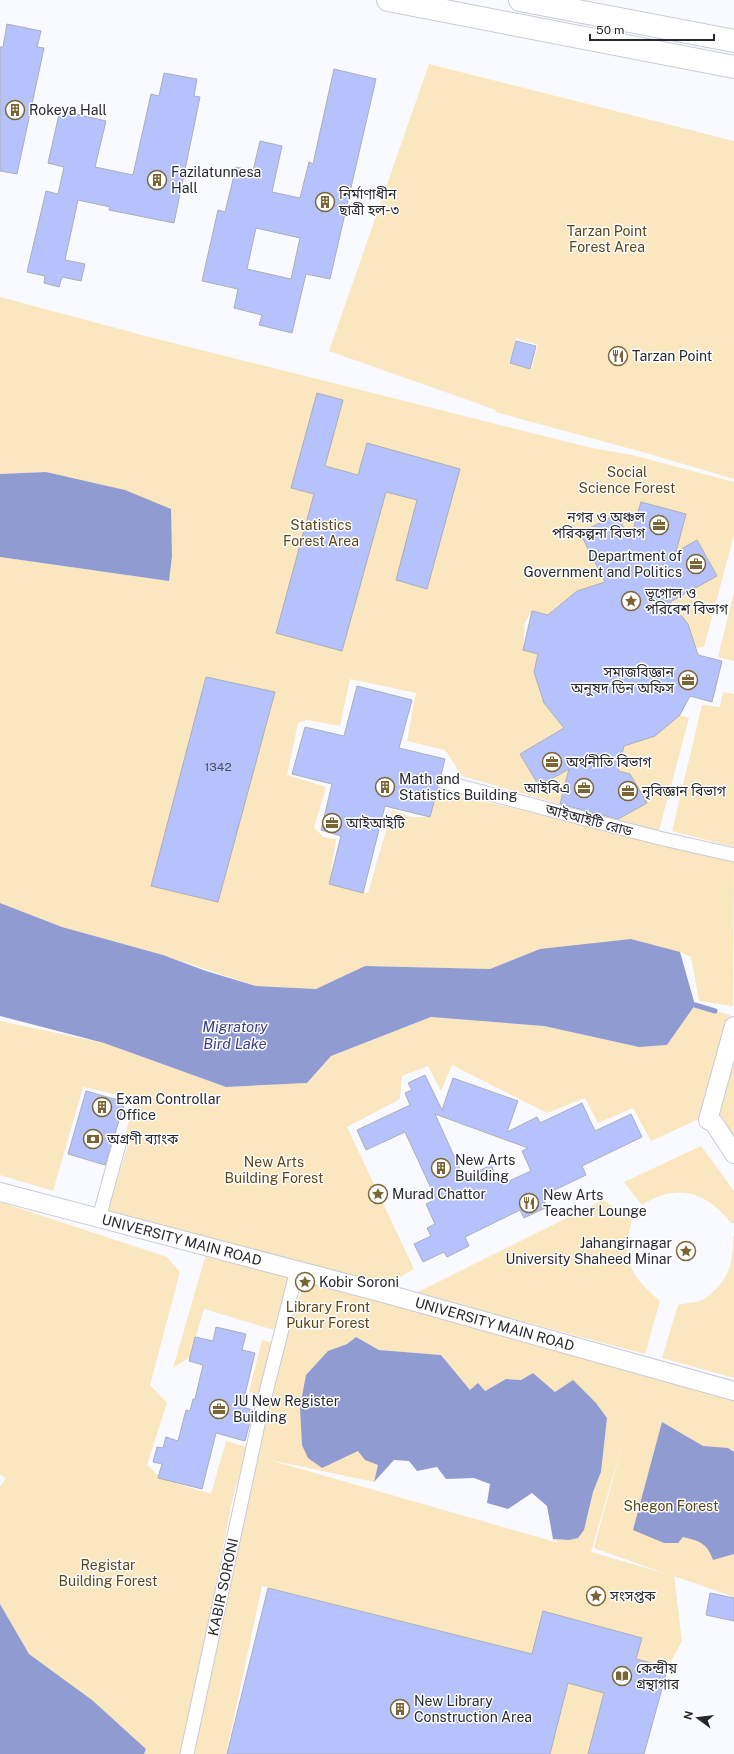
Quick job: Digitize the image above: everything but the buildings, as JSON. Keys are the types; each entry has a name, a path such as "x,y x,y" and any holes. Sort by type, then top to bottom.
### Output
{"highway":[{"path":"388,0 734,67"},
{"path":"520,0 734,41"},
{"path":"596,40 602,15"}],"street":[{"name":"আইআইটি রোড","path":"444,782 659,838 734,855"},
{"path":"734,1026 711,1122 734,1154"},
{"path":"711,1122 734,1048"},
{"path":"99,1218 120,1141"},
{"name":"UNIVERSITY MAIN ROAD","path":"0,1192 387,1294 734,1391"},
{"name":"KABIR SORONI","path":"187,1754 256,1419 297,1270"}],"green space":[{"name":"Tarzan Point Forest Area","path":"429,64 734,141 734,479 646,453 495,412 496,410 329,351","holes":["516,338 538,345 531,370 509,363"]},
{"name":"Statistics Forest Area","path":"0,297 142,335 592,448 632,455 734,482 734,535 704,647 695,648 688,624 668,599 697,540 676,552 686,514 641,502 630,540 617,514 580,533 597,567 628,552 608,581 577,591 549,616 532,611 525,622 523,650 538,654 534,672 544,703 564,727 572,758 556,732 520,754 539,786 569,769 560,804 462,776 445,750 407,741 416,693 350,679 340,726 307,720 298,723 287,775 326,787 314,828 324,837 336,839 329,884 368,893 392,810 412,817 430,817 437,790 734,861 733,1006 699,1001 691,957 680,952 540,949 490,969 365,966 316,989 256,986 163,955 62,927 0,903 0,557 169,581 170,509 111,487 46,472 0,474"},
{"path":"734,592 734,661 718,657"},
{"path":"723,692 734,694 734,847 672,831 702,705 720,707"},
{"path":"680,715 689,718 657,838 590,820 596,796 612,823 646,803 618,771 624,745 655,736"},
{"name":"New Arts Building Forest","path":"695,1005 730,1015 703,1117 651,1141 633,1108 598,1123 585,1098 547,1113 452,1065 441,1091 428,1066 402,1076 400,1099 347,1127 414,1269 382,1288 107,1213 127,1148 125,1135 135,1099 83,1087 53,1191 0,1175 0,1021 104,1043 226,1087 307,1083 331,1056 431,1017 544,1026 639,1047 667,1045"},
{"path":"734,1048 734,1154 714,1123"},
{"path":"701,1146 734,1191 734,1223 731,1223 722,1212 712,1204 691,1194 679,1192 667,1194 642,1205 624,1182"},
{"path":"603,1200 632,1220 628,1246 628,1256 631,1266 641,1283 660,1301 645,1354 416,1293"},
{"name":"Registar Building Forest","path":"0,1202 167,1257 180,1272 150,1385 167,1403 147,1465 162,1479 211,1494 226,1441 247,1447 232,1501 183,1754 144,1754 146,1749 92,1700 29,1654 0,1604 0,1487 6,1478 0,1474"},
{"path":"733,1236 734,1378 662,1358 678,1305 704,1299 717,1288 726,1276 731,1264"},
{"path":"206,1254 288,1277 274,1330 204,1309 190,1357 173,1368"},
{"path":"310,1276 734,1391 734,1597 674,1576 682,1641 668,1667 636,1659 642,1638 543,1611 535,1642 585,1656 604,1693 588,1754 550,1754 573,1664 262,1586 226,1754 187,1754 281,1332","holes":["356,1337 379,1350 441,1355 470,1390 484,1391 506,1379 521,1380 533,1373 555,1392 602,1412 607,1418 601,1472 593,1492 569,1540 553,1539 559,1543 266,1459 374,1482 378,1465 365,1460 358,1450 328,1351 347,1344","625,1434 594,1548 667,1574 591,1552"]},
{"path":"262,1340 275,1343 262,1395 249,1392"}],"water":[{"path":"46,472 125,490 171,509 172,556 169,581 0,557 0,474"},
{"name":"Migratory Bird Lake","path":"0,903 62,927 163,955 206,971 256,986 316,989 365,966 490,969 540,949 631,939 680,952 695,1005 667,1045 639,1047 544,1026 431,1017 331,1056 307,1083 226,1087 104,1043 0,1016"},
{"path":"356,1337 379,1350 441,1355 470,1390 478,1383 485,1391 506,1379 521,1380 533,1373 555,1392 573,1380 596,1403 607,1418 601,1472 593,1492 584,1530 578,1538 569,1540 553,1539 547,1506 532,1493 508,1509 487,1503 490,1484 474,1478 446,1479 437,1467 417,1471 409,1461 394,1460 374,1482 378,1465 365,1460 358,1451 322,1468 308,1458 302,1445 300,1407 306,1375 328,1351 347,1344"},
{"path":"662,1422 703,1446 728,1448 734,1452 734,1554 713,1560 711,1554 705,1546 694,1540 683,1537 678,1543 664,1543 633,1530"},
{"path":"0,1604 29,1654 92,1700 146,1749 144,1754 0,1754"}],"waterway":[{"path":"695,1005 715,1011"}],"place":[{"name":"Rokeya Hall","path":"15,110"},
{"name":"Fazilatunnesa Hall","path":"157,180"},
{"name":"নির্মাণাধীন ছাত্রী হল-৩","path":"325,202"},
{"name":"Tarzan Point","path":"618,356"},
{"name":"নগর ও অঞ্চল পরিকল্পনা বিভাগ","path":"659,525"},
{"name":"Department of Government and Politics","path":"696,564"},
{"name":"ভূগোল ও পরিবেশ বিভাগ","path":"631,601"},
{"name":"সমাজবিজ্ঞান অনুষদ ডিন অফিস","path":"688,680"},
{"name":"অর্থনীতি বিভাগ","path":"552,762"},
{"name":"Math and Statistics Building","path":"385,787"},
{"name":"আইবিএ","path":"584,788"},
{"name":"নৃবিজ্ঞান বিভাগ","path":"628,791"},
{"name":"আইআইটি","path":"332,823"},
{"name":"Exam Controllar Office","path":"102,1107"},
{"name":"অগ্রণী ব্যাংক","path":"93,1139"},
{"name":"New Arts Building","path":"441,1168"},
{"name":"Murad Chattor","path":"378,1194"},
{"name":"New Arts Teacher Lounge","path":"529,1203"},
{"name":"Jahangirnagar University Shaheed Minar","path":"686,1251"},
{"name":"Kobir Soroni","path":"305,1282"},
{"name":"JU New Register Building","path":"219,1409"},
{"name":"সংসপ্তক","path":"596,1596"},
{"name":"কেন্দ্রীয় গ্রন্থাগার","path":"622,1676"},
{"name":"New Library Construction Area","path":"400,1709"}],"park label":[{"name":"Social Science Forest","path":"627,480"},
{"name":"Library Front Pukur Forest","path":"328,1316"},
{"name":"Shegon Forest","path":"671,1506"}]}
